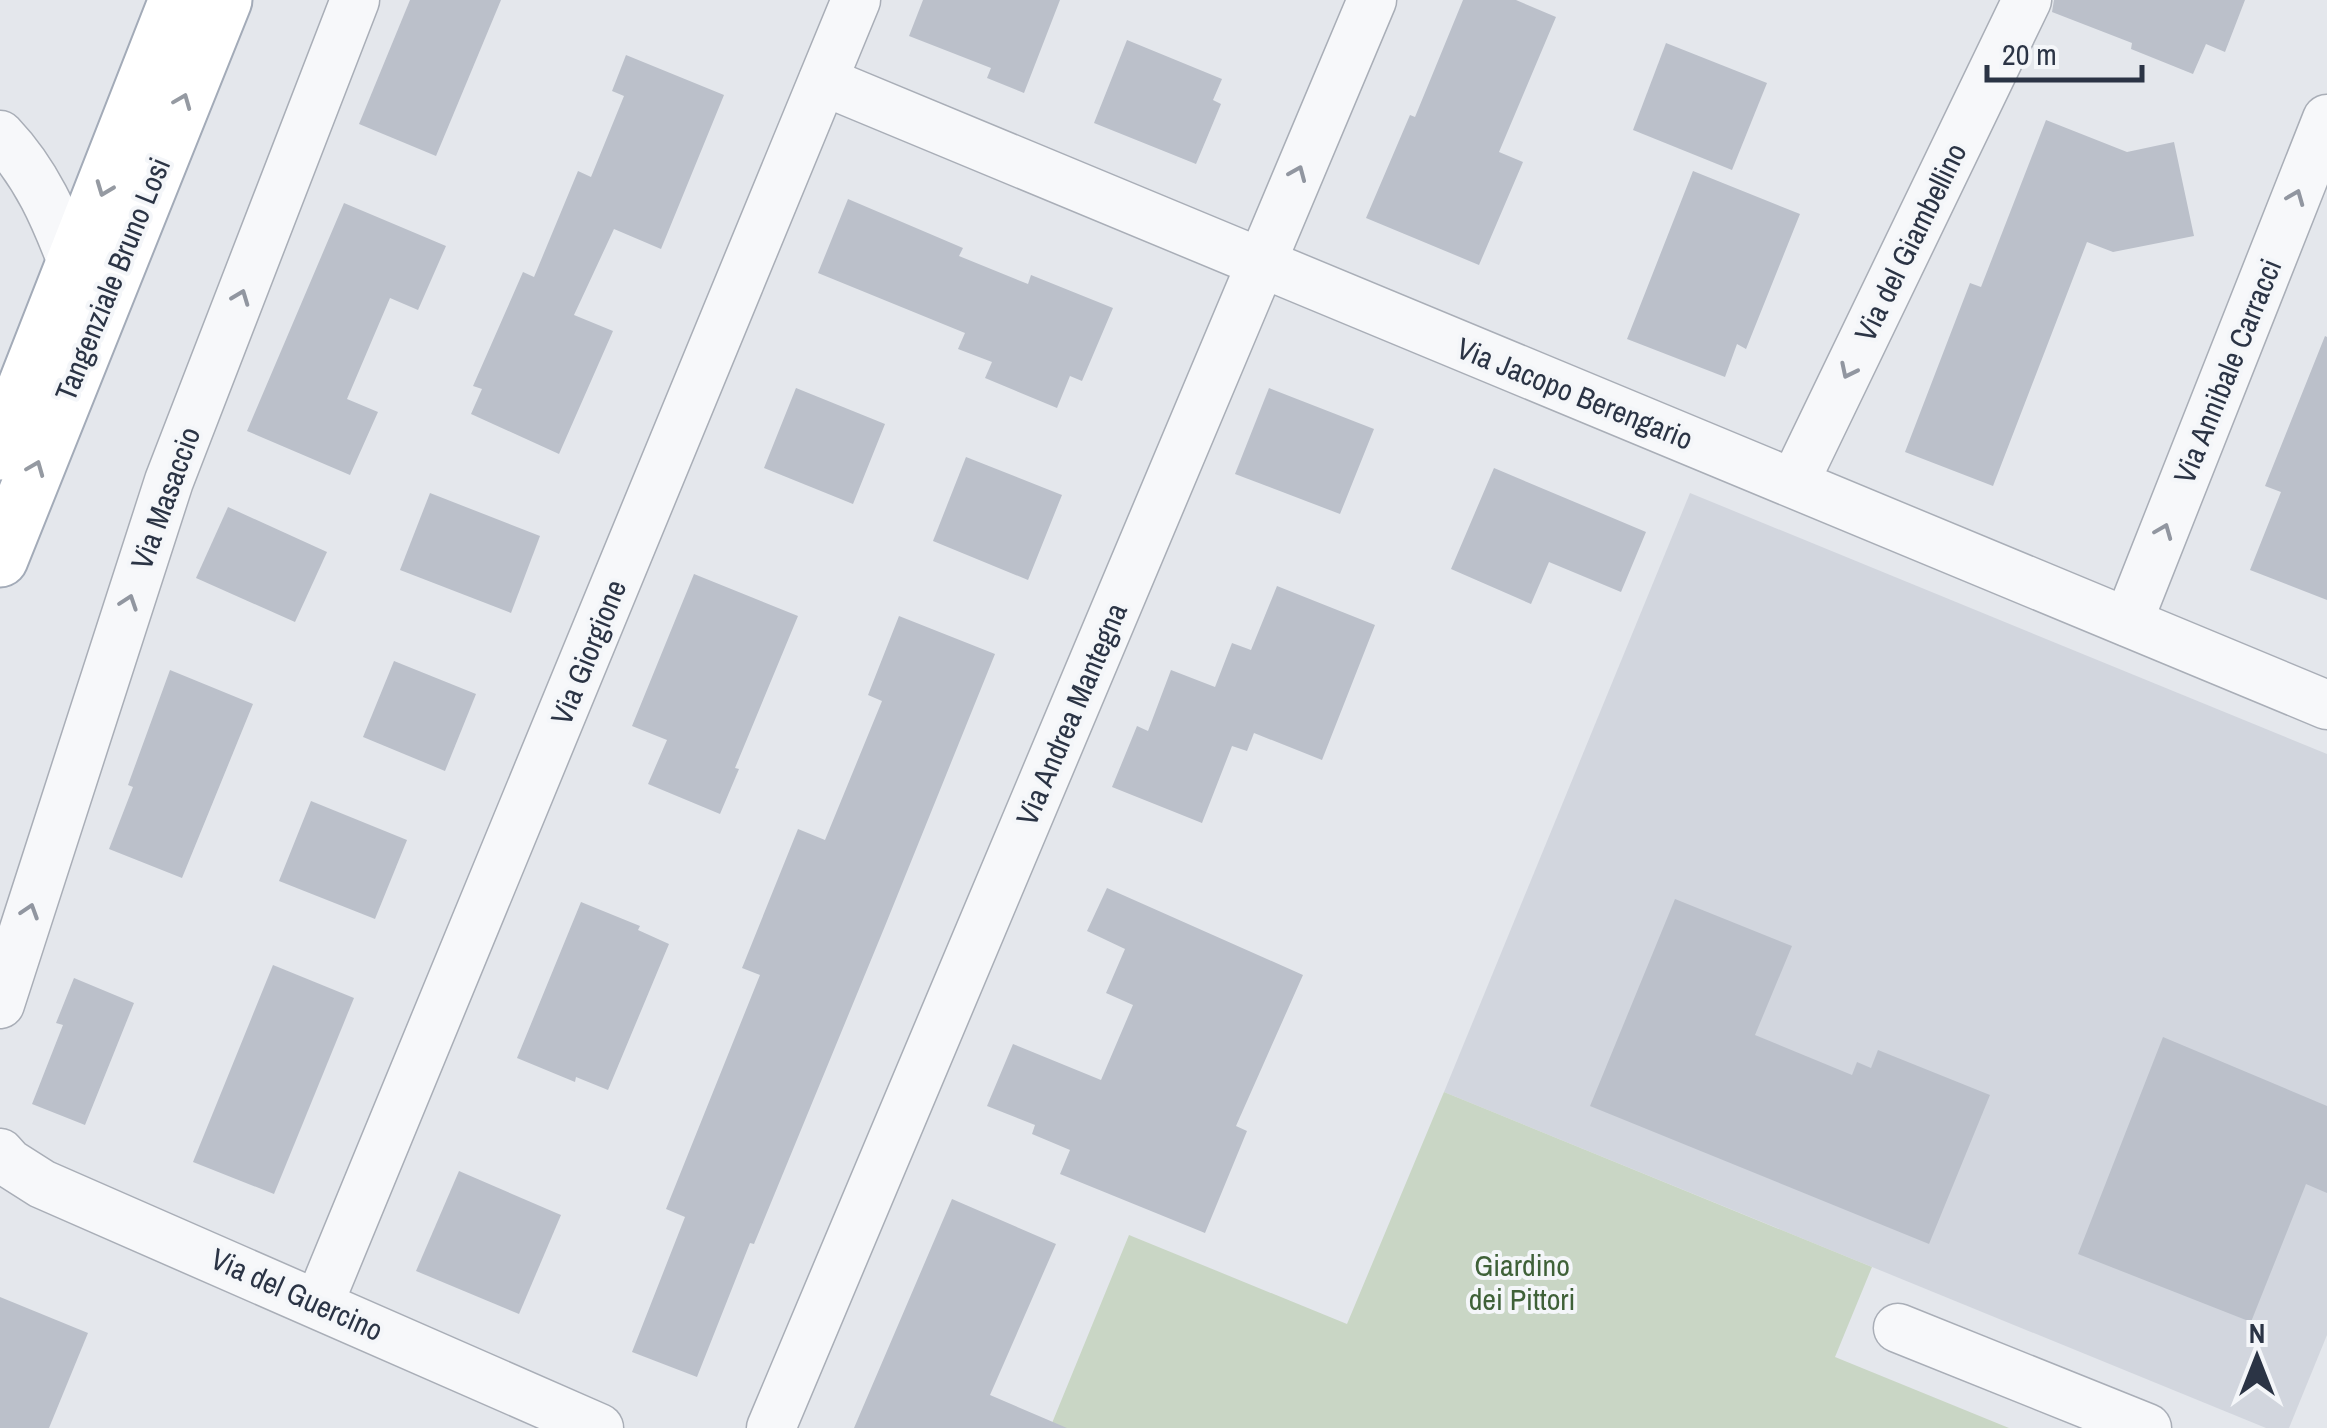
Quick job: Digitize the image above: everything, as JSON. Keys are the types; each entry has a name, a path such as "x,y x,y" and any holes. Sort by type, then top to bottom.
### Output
{"main road":[{"name":"Tangenziale Bruno Losi","path":"0,452 177,0"},
{"name":"Tangenziale Bruno Losi","path":"0,559 224,0"}],"street":[{"name":"Via Masaccio","path":"0,1004 170,482 356,0"},
{"name":"Via Giorgione","path":"318,1303 856,0"},
{"name":"Via Andrea Mantegna","path":"771,1428 1372,0"},
{"name":"Via del Giambellino","path":"1794,483 2027,0"},
{"name":"Via Jacopo Berengario","path":"823,81 2327,704"},
{"name":"Via Annibale Carracci","path":"2128,622 2327,119"},
{"path":"0,135 25,162 52,207 74,267"},
{"name":"Via del Guercino","path":"0,1153 8,1164 42,1184 600,1428"},
{"path":"1898,1328 2147,1428"}],"shaded area":[{"path":"1690,493 2327,754 2327,1335 2289,1428 2266,1428 1444,1092"}],"green space":[{"name":"Giardino dei Pittori","path":"1444,1092 1872,1267 1835,1357 2009,1428 1050,1428 1129,1235 1347,1324"}],"building":[{"path":"410,0 501,0 436,156 359,124"},
{"path":"923,0 1060,0 1024,93 987,78 991,68 909,36"},
{"path":"1463,0 1516,0 1556,17 1499,152 1523,162 1479,265 1366,218 1410,115 1415,117"},
{"path":"2054,0 2245,0 2225,52 2206,44 2193,74 2131,49 2132,43 2052,12"},
{"path":"1127,40 1222,79 1213,100 1221,104 1196,164 1094,123"},
{"path":"1666,43 1767,83 1732,170 1633,130"},
{"path":"626,55 724,95 661,249 614,229 574,315 613,331 559,454 471,414 482,389 473,386 523,272 534,277 578,171 591,177 624,96 612,91"},
{"path":"2046,120 2127,152 2174,142 2194,236 2113,252 2087,242 1993,486 1905,452 1970,283 1981,287"},
{"path":"1693,171 1800,214 1746,349 1737,344 1725,377 1627,339"},
{"path":"848,199 963,248 959,256 1028,284 1031,275 1113,308 1082,381 1070,376 1057,408 985,378 992,362 958,349 965,333 818,273"},
{"path":"344,203 446,246 418,310 390,298 347,399 378,412 350,475 247,431"},
{"path":"2325,336 2327,600 2250,570 2281,492 2265,486"},
{"path":"796,388 885,424 853,504 764,468"},
{"path":"1269,388 1374,429 1340,514 1235,474"},
{"path":"966,457 1062,495 1028,580 933,541"},
{"path":"1494,468 1646,532 1621,592 1549,562 1531,604 1451,569"},
{"path":"430,493 540,536 511,613 400,570"},
{"path":"228,507 327,552 295,622 196,578"},
{"path":"694,574 798,616 720,814 648,784 667,740 632,726"},
{"path":"1277,586 1375,625 1322,760 1254,733 1247,751 1232,746 1202,823 1112,787 1137,726 1148,731 1171,670 1215,687 1232,643 1251,650"},
{"path":"899,616 995,654 697,1377 632,1352 685,1217 666,1209 760,975 742,968 798,829 825,840 882,701 868,695"},
{"path":"394,661 476,694 445,771 363,737"},
{"path":"170,670 253,704 182,878 109,849"},
{"path":"311,801 407,840 375,919 279,881"},
{"path":"1107,888 1303,975 1236,1126 1247,1131 1205,1233 1060,1174 1070,1150 1032,1134 1035,1125 987,1106 1013,1044 1101,1080 1133,1005 1106,993 1125,949 1087,931"},
{"path":"1675,899 1792,946 1755,1035 1852,1075 1857,1062 1871,1068 1878,1050 1990,1095 1929,1244 1590,1106"},
{"path":"581,902 640,926 638,930 669,944 608,1090 576,1077 575,1082 517,1058"},
{"path":"273,965 354,998 274,1194 193,1162"},
{"path":"74,978 134,1003 85,1125 32,1104 63,1025 56,1023"},
{"path":"2163,1037 2327,1106 2327,1193 2306,1184 2251,1322 2078,1254"},
{"path":"459,1171 561,1215 519,1314 416,1271"},
{"path":"952,1199 1056,1244 990,1395 1067,1428 854,1428"},
{"path":"0,1297 88,1333 49,1428 0,1428"}]}
